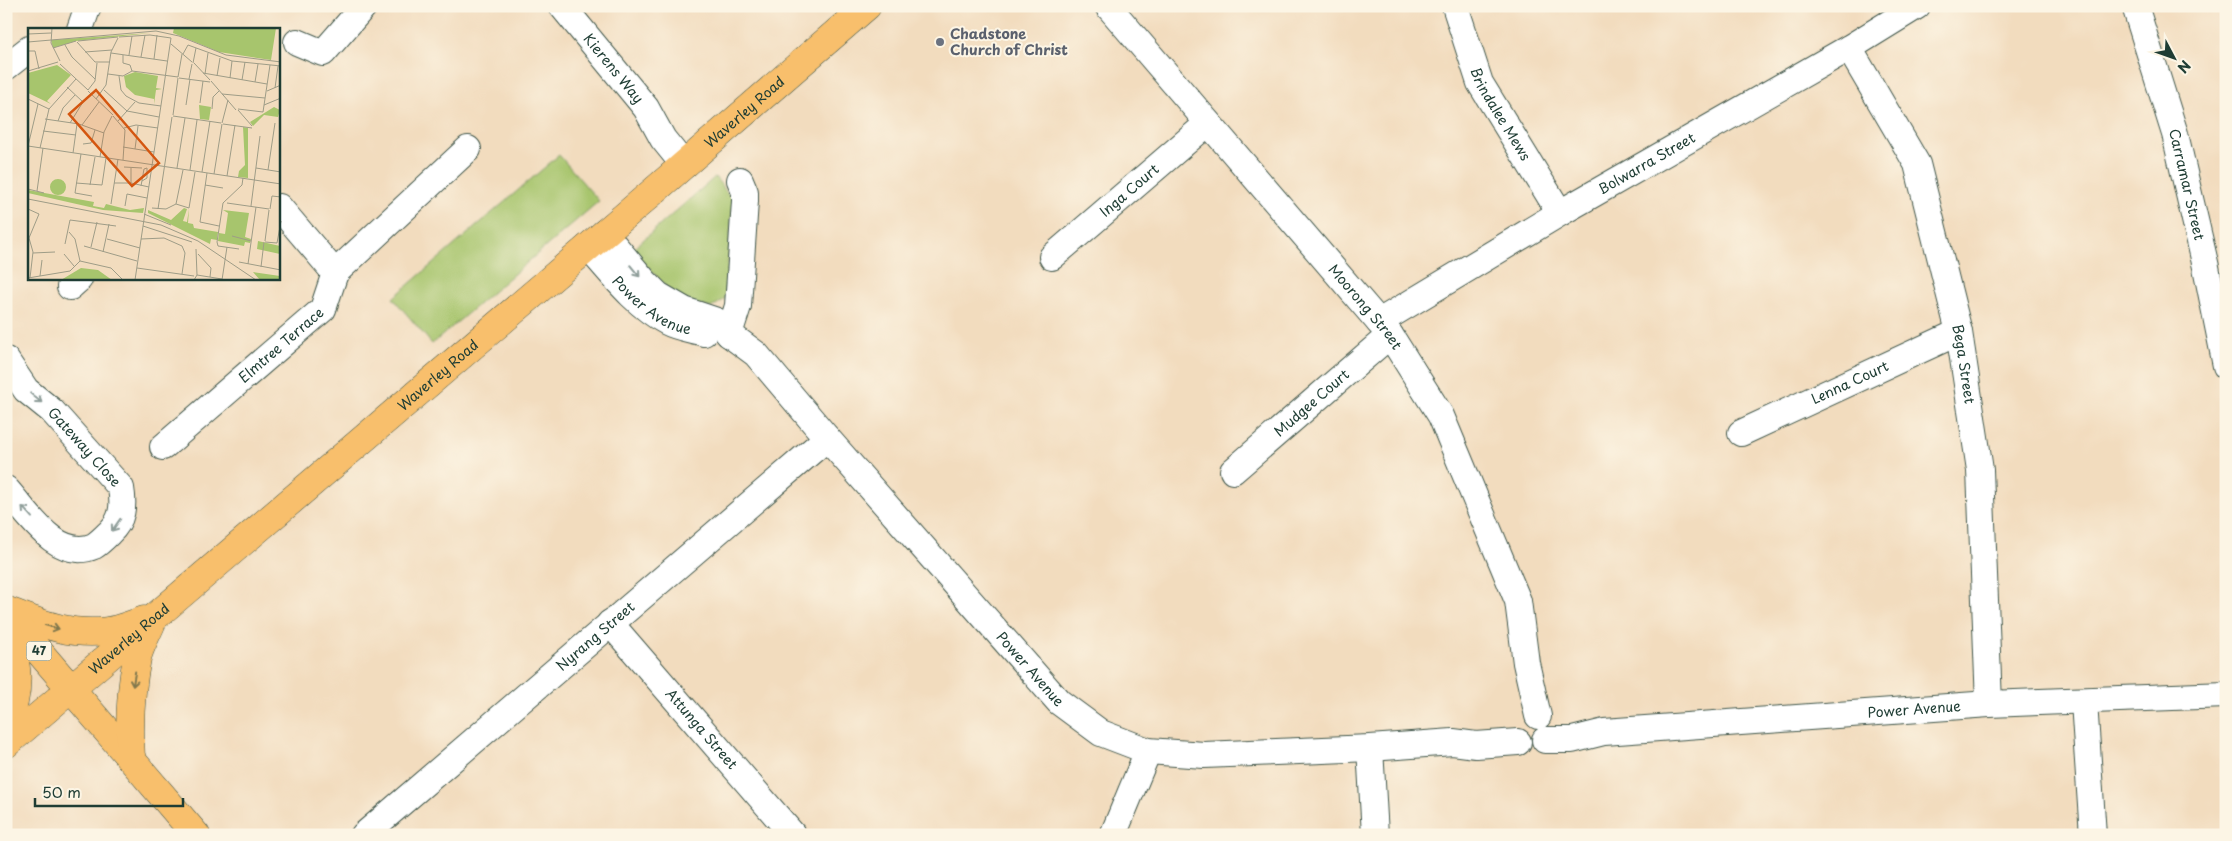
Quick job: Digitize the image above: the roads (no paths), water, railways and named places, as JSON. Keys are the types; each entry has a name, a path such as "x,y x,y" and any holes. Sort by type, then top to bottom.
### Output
{"main road":[{"name":"Waverley Road","path":"6,744 690,160 867,6"},
{"path":"6,611 48,626 77,633 109,631 155,616"},
{"name":"47","path":"6,611 196,835"},
{"path":"131,759 129,724 138,656 155,616"},
{"path":"6,623 15,653 18,686 16,699 6,726"}],"street":[{"path":"79,28 88,6"},
{"path":"297,42 323,52 364,6"},
{"name":"Kierens Way","path":"562,6 646,108 670,125 690,160"},
{"name":"Moorong Street","path":"1108,6 1384,328 1441,416 1518,601 1526,663 1530,727"},
{"name":"Brindalee Mews","path":"1455,6 1480,84 1560,213"},
{"name":"Bolwarra Street","path":"1384,328 1560,213 1849,48 1917,6"},
{"name":"Carramar Street","path":"2136,6 2175,134 2206,267 2226,366"},
{"name":"Bega Street","path":"1849,48 1918,164 1959,332 1980,470 1989,704"},
{"path":"6,67 28,50"},
{"name":"Inga Court","path":"1052,257 1208,123"},
{"name":"Elmtree Terrace","path":"164,449 323,309 335,273 469,150"},
{"path":"729,334 738,306 745,201 740,180"},
{"path":"280,208 335,273"},
{"name":"Power Avenue","path":"596,240 658,295 684,310 717,321 729,334 756,354 827,438 1059,702 1101,733 1148,751 1204,755 1370,748 1453,742 1530,727 1585,726 1604,732 1989,704 2084,702 2226,695"},
{"name":"Mudgee Court","path":"1233,471 1384,328"},
{"name":"Lenna Court","path":"1741,433 1959,332"},
{"name":"Gateway Close","path":"6,360 26,390 52,410 121,488 124,502 121,516 111,532 94,546 76,549 60,544 48,535 6,489"},
{"name":"Nyrang Street","path":"364,835 827,438"},
{"name":"Attunga Street","path":"610,623 793,835"},
{"path":"2084,702 2093,835"},
{"path":"1370,748 1375,835"},
{"path":"1113,835 1148,751"}],"place":[{"name":"Chadstone Church of Christ","path":"940,42"}]}
